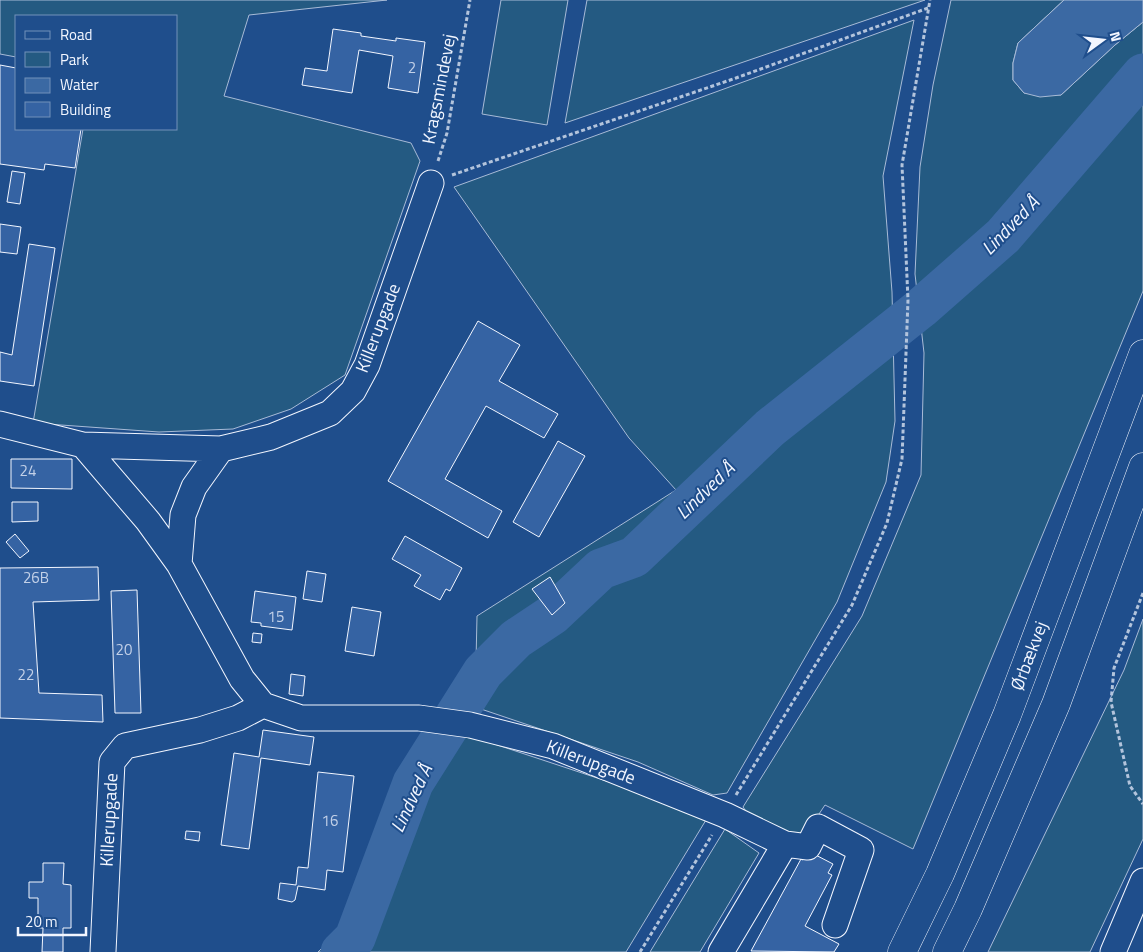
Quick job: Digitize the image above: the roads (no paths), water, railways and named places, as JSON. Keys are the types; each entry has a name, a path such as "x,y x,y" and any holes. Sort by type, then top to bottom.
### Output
{"main road":[{"name":"Ørbækvej","path":"902,952 940,874 1007,715 1143,354"},
{"path":"947,952 968,908 1056,704 1143,468"}],"street":[{"name":"Killerupgade","path":"0,424 83,445 221,449 271,437 330,413 353,391 367,365 430,183"},
{"path":"83,445 148,521 179,564 242,679 263,705"},
{"path":"179,564 184,516 194,487 221,449"},
{"name":"Killerupgade","path":"103,952 112,762 126,746 200,730 238,718 263,705 301,718 419,718 470,726 553,746 724,815 785,844"},
{"path":"721,952 785,844 808,847 818,827 861,850 835,925"},
{"path":"1113,952 1143,881"}],"water":[{"path":"1064,0 1143,0 1143,22 1061,95 1040,97 1024,93 1013,80 1013,63 1018,43"}],"waterway":[{"name":"Lindved Å","path":"341,952 355,938 413,783 483,672 516,639 552,615 601,569 634,557 770,428 921,308 1003,236 1143,74"}]}
